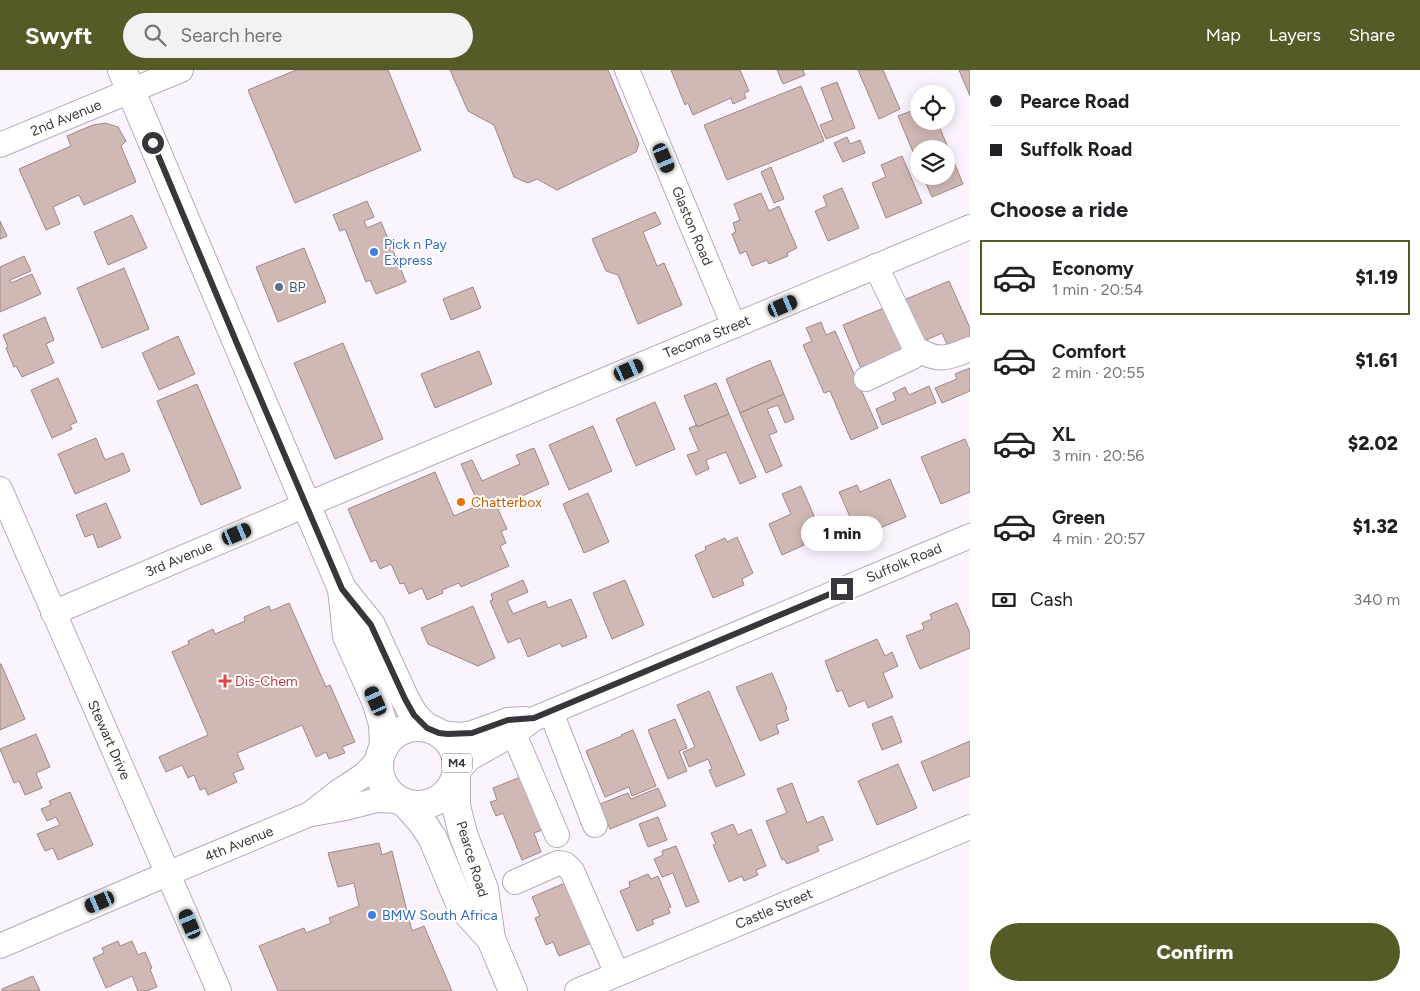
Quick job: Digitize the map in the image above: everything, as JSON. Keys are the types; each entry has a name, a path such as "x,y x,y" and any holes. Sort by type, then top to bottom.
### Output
{"main road":[{"name":"Pearce Road","path":"127,80 342,589 371,625 414,715 449,741 456,752 458,766 456,775 456,806 463,834 484,889 490,939 513,991"},
{"name":"Pearce Road","path":"342,589 347,636 376,701 383,724 379,770 382,781 395,798 403,802 422,822 433,839 461,906 490,939"},
{"path":"382,752 391,738 408,728 417,727 433,730"},
{"name":"M4","path":"403,802 416,806 435,802 450,791 456,775"}],"street":[{"name":"2nd Avenue","path":"0,145 127,80 181,70"},
{"name":"Glaston Road","path":"627,70 734,326"},
{"name":"Tecoma Street","path":"306,505 970,227"},
{"path":"866,379 913,357 915,353 915,348 876,266"},
{"path":"915,348 928,356 942,358 970,349"},
{"name":"Stewart Drive","path":"0,489 219,991"},
{"name":"3rd Avenue","path":"53,613 306,505"},
{"name":"Suffolk Road","path":"433,730 454,734 511,727 970,536"},
{"path":"542,715 596,825"},
{"path":"511,727 557,835"},
{"name":"Suffolk Road","path":"456,775 470,758 511,727"},
{"name":"4th Avenue","path":"310,814 364,775 382,752"},
{"name":"4th Avenue","path":"0,946 310,814 377,800 403,802"},
{"name":"Castle Street","path":"577,991 970,827"},
{"path":"515,882 558,863 565,864 572,870 617,974"}],"building":[{"path":"296,70 388,70 421,150 295,203 248,90"},
{"path":"450,70 608,70 639,144 636,152 557,190 537,179 528,183 514,177 494,125 468,111"},
{"path":"671,70 740,70 749,91 744,93 746,98 733,104 731,98 693,115 688,103 685,105"},
{"path":"777,70 804,70 805,75 783,84"},
{"path":"858,70 883,70 900,109 879,119"},
{"path":"959,70 970,70 970,96"},
{"path":"837,82 855,128 826,139 820,125 833,120 821,88"},
{"path":"801,86 824,141 727,180 704,125"},
{"path":"910,111 910,130 941,130 945,140 910,140 910,145 898,116"},
{"path":"105,123 118,127 126,141 121,146 136,182 84,205 79,195 53,207 60,224 46,230 19,169 71,146 67,136 93,125"},
{"path":"847,137 850,144 860,140 865,153 843,162 834,143"},
{"path":"902,156 910,175 910,185 914,185 922,203 886,218 872,183 886,177 881,165"},
{"path":"955,165 963,184 932,197 927,185 955,185"},
{"path":"771,167 784,199 774,203 761,172"},
{"path":"842,188 859,228 828,241 815,211 827,206 823,196"},
{"path":"761,193 769,211 779,206 797,248 787,253 788,256 769,264 767,260 752,266 746,251 740,254 732,234 736,232 733,223 740,220 734,204"},
{"path":"367,201 374,217 364,221 367,228 381,222 406,282 376,294 370,280 366,282 345,229 340,231 333,215"},
{"path":"655,212 661,224 643,232 657,266 664,263 682,305 638,324 618,275 606,271 592,239"},
{"path":"132,215 147,248 108,265 94,232"},
{"path":"0,221 7,236 0,239"},
{"path":"304,248 326,302 278,322 256,267"},
{"path":"24,256 31,271 10,280 11,283 32,274 41,294 0,312 0,267"},
{"path":"124,268 149,329 102,348 77,288"},
{"path":"949,281 970,328 970,340 949,349 942,333 922,342 904,300"},
{"path":"473,287 481,308 451,320 443,299"},
{"path":"886,307 907,355 863,374 843,325"},
{"path":"45,317 54,340 46,344 54,363 22,377 16,366 14,367 3,335"},
{"path":"821,322 826,335 835,331 878,428 851,440 830,391 824,393 803,345 812,341 806,328"},
{"path":"178,336 195,374 159,390 142,353"},
{"path":"343,343 383,439 335,459 294,363"},
{"path":"479,351 492,384 435,408 421,374"},
{"path":"770,360 784,394 740,413 726,379"},
{"path":"970,368 970,391 942,403 935,388 957,379 955,374"},
{"path":"58,378 77,422 70,425 72,429 52,438 31,390"},
{"path":"716,383 729,414 697,427 684,396"},
{"path":"197,384 241,488 201,505 157,401"},
{"path":"929,386 936,403 882,425 876,409 896,400 893,393 905,387 909,395"},
{"path":"784,394 794,419 785,423 778,405 767,409 777,432 769,435 782,466 766,473 740,413"},
{"path":"655,402 675,449 636,466 616,419"},
{"path":"729,414 756,477 740,484 726,452 706,460 709,469 696,475 687,455 699,451 689,428 697,425 697,427"},
{"path":"593,426 612,471 569,490 549,445"},
{"path":"96,438 105,460 123,453 130,471 75,494 58,454"},
{"path":"965,439 970,451 970,492 941,504 921,457"},
{"path":"534,448 549,484 497,507 507,529 501,531 506,543 500,546 509,566 461,587 459,583 442,590 443,593 427,600 422,588 409,594 404,583 400,584 391,564 380,569 376,560 371,562 348,509 435,472 454,516 479,505 461,464 472,460 482,481 520,464 516,455"},
{"path":"890,479 906,517 859,537 839,492 857,485 860,492"},
{"path":"801,486 821,532 802,540 804,545 782,555 769,524 791,514 782,494"},
{"path":"588,493 609,542 584,553 563,504"},
{"path":"106,503 121,538 98,548 93,534 85,537 76,515"},
{"path":"737,537 753,573 742,579 744,585 713,598 695,555 706,550 705,547 725,538 727,542"},
{"path":"523,580 528,592 507,601 513,614 545,601 548,608 571,599 587,637 562,647 560,643 528,657 520,638 508,643 490,601 493,600 491,594"},
{"path":"625,580 644,625 612,639 593,593"},
{"path":"289,603 326,687 330,685 355,742 342,747 345,753 329,759 326,752 316,757 302,725 237,753 244,769 233,773 237,782 208,795 205,788 200,790 194,775 188,778 182,765 166,772 159,757 208,735 172,652 189,644 188,641 213,629 215,634 245,621 244,617 269,606 271,611"},
{"path":"957,603 970,633 970,648 920,669 906,636 924,629 922,623 932,619 930,614"},
{"path":"473,606 495,658 478,666 428,644 421,628"},
{"path":"877,639 885,656 892,652 898,666 883,673 893,697 868,708 865,700 849,707 842,690 837,692 825,661"},
{"path":"0,664 25,719 0,730"},
{"path":"772,673 787,709 785,709 789,720 776,725 779,733 760,741 736,687"},
{"path":"709,691 745,775 716,787 709,770 712,769 708,759 689,767 683,752 695,747 677,705"},
{"path":"892,716 902,742 882,750 872,724"},
{"path":"675,719 687,748 679,751 687,771 668,779 648,730"},
{"path":"633,730 656,786 632,796 629,787 605,797 586,751"},
{"path":"36,734 50,767 36,773 42,788 25,795 19,781 14,783 0,749"},
{"path":"970,741 970,776 933,791 921,762"},
{"path":"898,764 917,808 877,825 858,781"},
{"path":"528,774 542,830 534,833 541,852 522,860 503,813 496,816 490,802 497,800 493,788"},
{"path":"792,783 807,823 823,816 833,840 817,846 819,851 787,864 784,859 782,860 766,821 787,813 777,789"},
{"path":"658,788 666,806 610,829 600,804 628,793 631,799"},
{"path":"70,792 93,845 58,860 53,848 45,851 37,834 60,825 56,817 47,821 41,809 51,805 49,801"},
{"path":"658,817 667,840 648,847 639,824"},
{"path":"733,824 738,835 751,829 766,866 756,870 758,875 744,881 742,876 729,882 713,845 716,844 711,833"},
{"name":"BMW South Africa","path":"379,843 382,855 392,851 412,931 424,926 452,991 278,991 259,946 304,928 306,933 331,923 329,918 359,906 354,883 338,887 328,853"},
{"path":"676,846 699,902 686,907 673,873 662,877 654,859 663,855 662,851"},
{"path":"648,874 651,879 658,876 671,907 668,908 670,913 652,920 654,924 637,931 620,891 630,887 629,882"},
{"path":"565,883 594,942 559,956 553,942 546,945 535,918 540,916 532,897"},
{"path":"118,941 120,946 132,941 138,955 145,952 157,987 147,991 138,991 132,976 106,988 93,958 104,953 102,948"},
{"path":"33,976 40,991 2,991 2,989"}],"place":[{"name":"Pick n Pay Express","path":"374,252"},
{"name":"BP","path":"279,287"},
{"name":"Chatterbox","path":"461,502"},
{"name":"Dis-Chem","path":"225,681"},
{"name":"BMW South Africa","path":"372,915"}],"route":[{"path":"153,143 342,589 371,625 405,699 414,715 427,728 439,733 472,733 508,720 534,718 842,589"}]}
